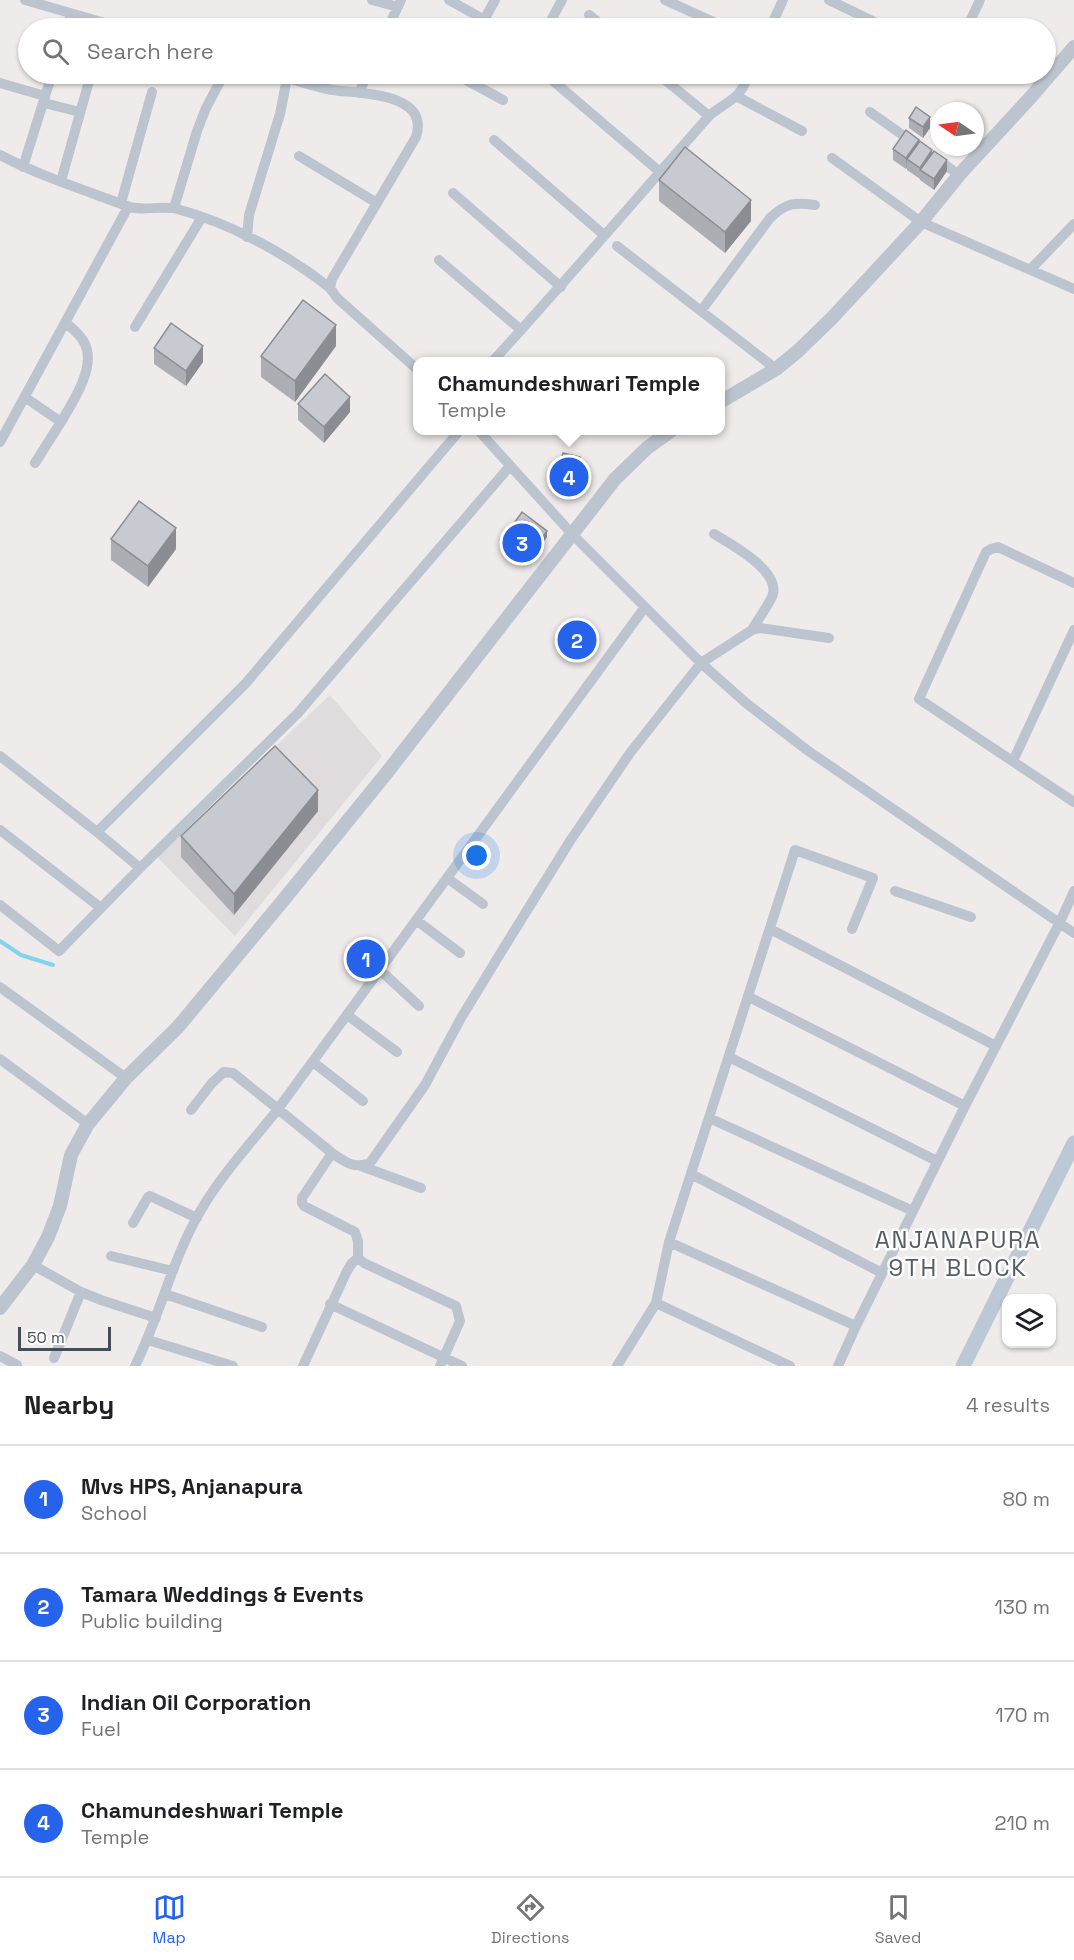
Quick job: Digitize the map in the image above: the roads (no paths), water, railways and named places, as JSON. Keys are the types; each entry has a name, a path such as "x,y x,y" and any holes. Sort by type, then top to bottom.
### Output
{"main road":[{"path":"963,1366 1074,1143"}],"street":[{"path":"25,0 56,4 71,14 86,18"},
{"path":"372,0 399,4 393,18"},
{"path":"449,0 480,18"},
{"path":"485,18 495,0"},
{"path":"552,18 562,0"},
{"path":"665,0 705,18"},
{"path":"775,18 783,0"},
{"path":"829,0 866,18"},
{"path":"972,18 980,0"},
{"path":"70,18 71,14"},
{"path":"589,15 593,18"},
{"path":"1056,68 1074,47"},
{"path":"0,83 80,112"},
{"path":"23,167 49,84"},
{"path":"61,181 88,84"},
{"path":"174,208 197,131 219,84"},
{"path":"247,237 249,215 280,114 286,84"},
{"path":"311,84 399,101 410,107 418,122 416,137 332,279 330,288"},
{"path":"359,93 363,84"},
{"path":"473,84 503,100"},
{"path":"557,84 660,171"},
{"path":"670,84 709,116"},
{"path":"497,357 561,287 709,116 736,96 744,84"},
{"path":"725,399 776,369 798,351 921,222 959,175 1042,84"},
{"path":"0,442 66,323 125,205 152,92"},
{"path":"736,96 802,131"},
{"path":"870,112 959,175"},
{"path":"494,140 604,235"},
{"path":"0,155 23,167 125,205 174,208 202,217 247,237 286,258 330,288 336,298 413,366"},
{"path":"299,156 377,203"},
{"path":"832,158 921,222 1074,290"},
{"path":"453,193 561,287"},
{"path":"701,311 770,218 781,208 799,203 815,205"},
{"path":"135,327 202,217"},
{"path":"1030,270 1074,224"},
{"path":"617,246 776,369"},
{"path":"439,260 521,330"},
{"path":"35,462 79,392 89,359 86,345 80,335 66,323"},
{"path":"26,398 61,422"},
{"path":"97,832 246,683 456,435"},
{"path":"482,435 572,534 702,663 746,703 807,750 1074,933"},
{"path":"0,1308 33,1265 58,1213 71,1155 88,1125 126,1078 178,1027 281,903 385,775 615,479 646,448 665,435"},
{"path":"0,905 59,951 298,712 510,466"},
{"path":"714,534 751,558 772,581 773,594 752,630"},
{"path":"1074,583 998,548 986,552 919,699 1074,802"},
{"path":"135,1366 148,1340 173,1271 197,1218 214,1190 278,1109 645,607"},
{"path":"361,1166 370,1163 425,1085 461,1018 570,841 630,753 702,663 752,630 760,628 829,638"},
{"path":"1013,761 1074,630"},
{"path":"0,756 140,868"},
{"path":"0,830 101,908"},
{"path":"617,1366 656,1303 669,1242 795,850 873,879 852,929"},
{"path":"447,878 483,904"},
{"path":"895,891 971,916"},
{"path":"838,1366 964,1106 1074,891"},
{"path":"416,920 460,953"},
{"path":"770,929 996,1046"},
{"path":"380,970 419,1006"},
{"path":"0,987 126,1078"},
{"path":"749,997 964,1106"},
{"path":"347,1015 397,1052"},
{"path":"729,1057 937,1161"},
{"path":"0,1059 88,1125"},
{"path":"312,1062 363,1101"},
{"path":"191,1110 212,1083 224,1072 232,1073 349,1165 361,1166 421,1188"},
{"path":"709,1118 913,1211"},
{"path":"332,1153 302,1198 302,1203 355,1232 358,1241 358,1258"},
{"path":"691,1174 882,1273"},
{"path":"133,1223 150,1196 197,1218"},
{"path":"669,1242 856,1326"},
{"path":"111,1256 173,1271"},
{"path":"303,1366 330,1305 352,1263 358,1258"},
{"path":"358,1258 364,1263 456,1306 460,1321 442,1362"},
{"path":"33,1265 81,1292 156,1318"},
{"path":"54,1358 81,1292"},
{"path":"165,1294 262,1327"},
{"path":"656,1303 790,1366"},
{"path":"330,1305 442,1362 462,1366"},
{"path":"148,1340 233,1366"},
{"path":"0,1356 17,1365"}],"waterway":[{"path":"0,941 21,955 53,965"}],"place":[{"name":"Chamundeshwari Temple","path":"569,477"},
{"name":"Indian Oil Corporation","path":"522,543"},
{"name":"Tamara Weddings & Events","path":"577,640"},
{"name":"Mvs HPS, Anjanapura","path":"366,959"}],"district":[{"name":"ANJANAPURA 9TH BLOCK","path":"958,1254"}]}
